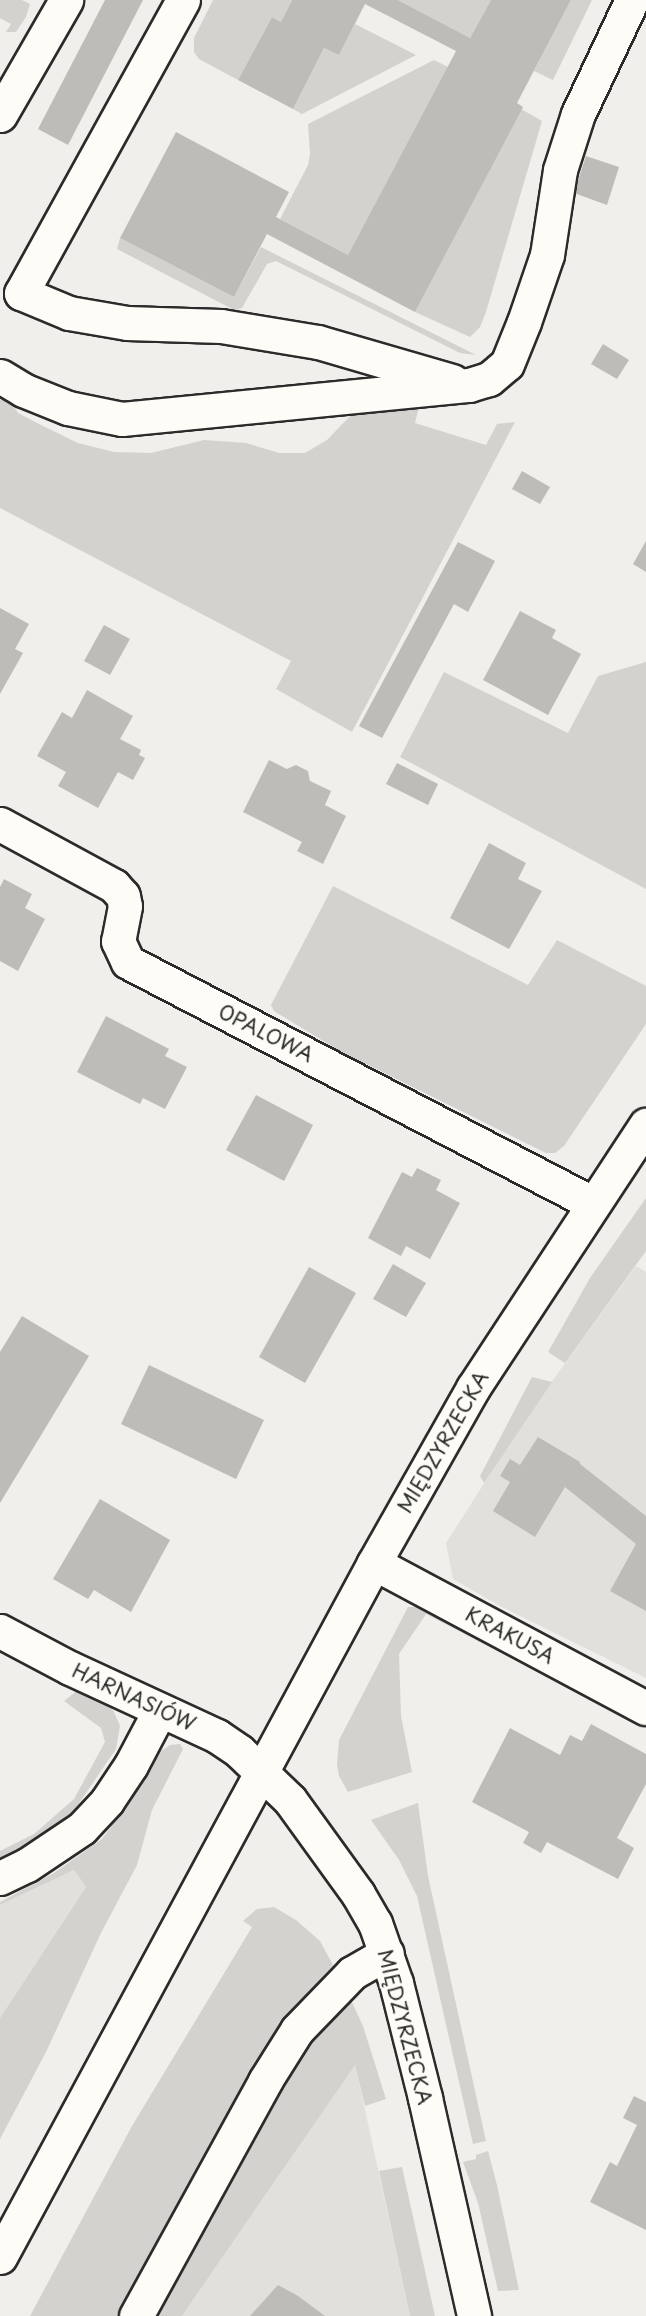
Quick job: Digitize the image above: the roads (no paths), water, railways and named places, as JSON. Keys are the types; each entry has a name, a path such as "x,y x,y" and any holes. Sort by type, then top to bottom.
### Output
{"street":[{"path":"0,116 66,0"},
{"path":"183,0 10,288 69,312 127,323 221,326 318,342 469,386"},
{"path":"0,376 23,390 68,408 122,419 469,386 489,379 507,364 547,255 560,170 578,114 633,0"},
{"name":"OPALOWA","path":"0,824 114,885 123,896 125,906 118,941 128,962 592,1203"},
{"name":"MIĘDZYRZECKA","path":"0,2257 374,1563 472,1388 592,1203 646,1125"},
{"name":"KRAKUSA","path":"374,1563 646,1708"},
{"name":"HARNASIÓW","path":"0,1631 70,1668 217,1736 262,1772"},
{"path":"0,1878 27,1865 82,1828 107,1801 131,1765 160,1710"},
{"name":"MIĘDZYRZECKA","path":"262,1772 290,1800 358,1894 387,1953 425,2098 474,2316"},
{"path":"136,2316 291,2039 352,1972 387,1953"}]}
